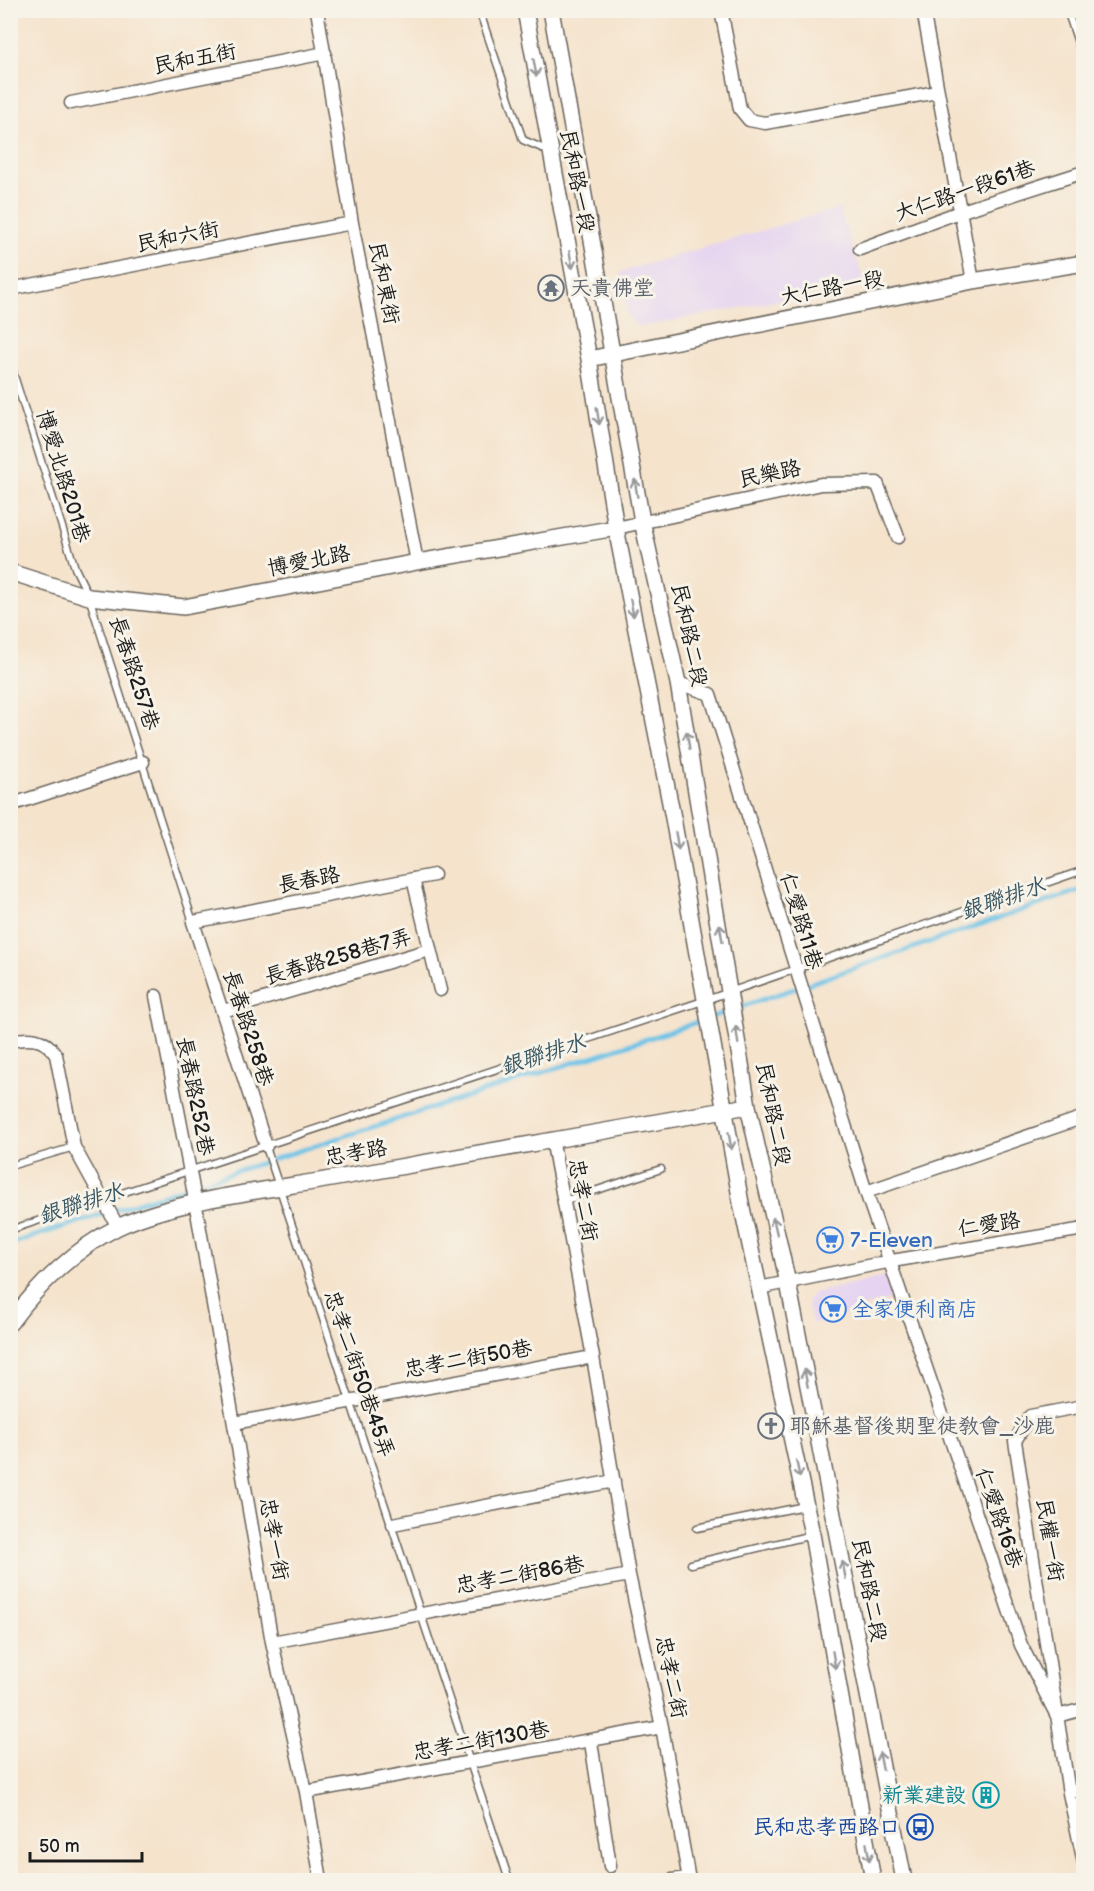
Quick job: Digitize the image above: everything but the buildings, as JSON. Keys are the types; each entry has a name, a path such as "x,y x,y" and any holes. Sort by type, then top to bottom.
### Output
{"street":[{"name":"民和東街","path":"317,10 352,223 417,562"},
{"name":"民和路一段","path":"525,10 589,359"},
{"name":"民和路一段","path":"551,10 614,354"},
{"path":"721,10 740,110 749,120 765,123 937,92"},
{"path":"923,10 937,92 962,211 973,281"},
{"name":"民和五街","path":"71,103 325,53"},
{"name":"大仁路一段61巷","path":"860,249 962,211 1083,172"},
{"name":"民和六街","path":"10,289 352,223"},
{"name":"大仁路一段","path":"589,359 973,281 1083,263"},
{"name":"民和路二段","path":"614,354 642,521 678,683 731,990 748,1106 788,1283 904,1881"},
{"path":"589,359 616,528 673,818 724,1110 759,1288 812,1534 873,1881"},
{"name":"民樂路","path":"616,528 821,484 877,483 898,537"},
{"name":"博愛北路","path":"10,572 89,597 184,607 417,562 616,528"},
{"name":"仁愛路11巷","path":"678,683 710,694 866,1192 892,1261"},
{"name":"長春路257巷","path":"10,805 143,762"},
{"path":"673,818 701,815"},
{"name":"長春路","path":"193,922 434,875"},
{"path":"413,879 440,990"},
{"name":"長春路258巷","path":"193,922 266,1146"},
{"name":"長春路258巷7弄","path":"223,1011 429,950"},
{"name":"長春路252巷","path":"156,996 196,1203"},
{"path":"10,1041 31,1037 51,1048 56,1055 74,1147 118,1227"},
{"name":"忠孝路","path":"10,1323 51,1276 82,1251 118,1227 196,1203 748,1106"},
{"path":"866,1192 1083,1117"},
{"name":"忠孝二街","path":"552,1139 593,1357 628,1575 662,1727 688,1879"},
{"name":"忠孝一街","path":"196,1203 272,1642 306,1792 321,1881"},
{"name":"仁愛路","path":"759,1288 892,1261 1083,1229"},
{"name":"仁愛路16巷","path":"892,1261 1021,1645 1057,1716"},
{"name":"忠孝二街50巷","path":"234,1423 593,1357"},
{"name":"民權一街","path":"1083,1406 1030,1416 1015,1441 1069,1793 1083,1863"},
{"path":"393,1524 614,1481"},
{"name":"忠孝二街86巷","path":"272,1642 628,1575"},
{"path":"1057,1716 1083,1709"},
{"name":"忠孝二街130巷","path":"306,1792 471,1761 591,1742 662,1727"},
{"path":"591,1742 610,1866"},
{"path":"1069,1793 1083,1788"},
{"path":"672,1881 688,1879"}],"lane":[{"path":"479,10 524,140 550,152"},
{"path":"1067,10 1083,60"},
{"name":"博愛北路201巷","path":"10,363 75,568 89,597"},
{"name":"長春路257巷","path":"89,597 193,922"},
{"path":"10,1230 706,1000 1083,870"},
{"name":"忠孝二街50巷45弄","path":"266,1146 393,1524 418,1613 471,1761 509,1881"},
{"path":"10,1166 74,1147"},
{"path":"563,1201 661,1169"},
{"path":"697,1528 806,1506"},
{"path":"692,1564 812,1534"}],"shaded area":[{"path":"839,208 865,284 640,327 632,322 627,313 620,272"},
{"path":"886,1276 894,1298 813,1324 807,1301 813,1293"}],"waterway":[{"name":"銀聯排水","path":"10,1244 668,1032 1084,889"}],"place":[{"name":"天貴佛堂","path":"551,288"},
{"name":"7-Eleven","path":"830,1240"},
{"name":"全家便利商店","path":"833,1309"},
{"name":"耶穌基督後期聖徒教會_沙鹿","path":"771,1426"},
{"name":"新業建設","path":"986,1795"},
{"name":"民和忠孝西路口","path":"920,1827"}]}
